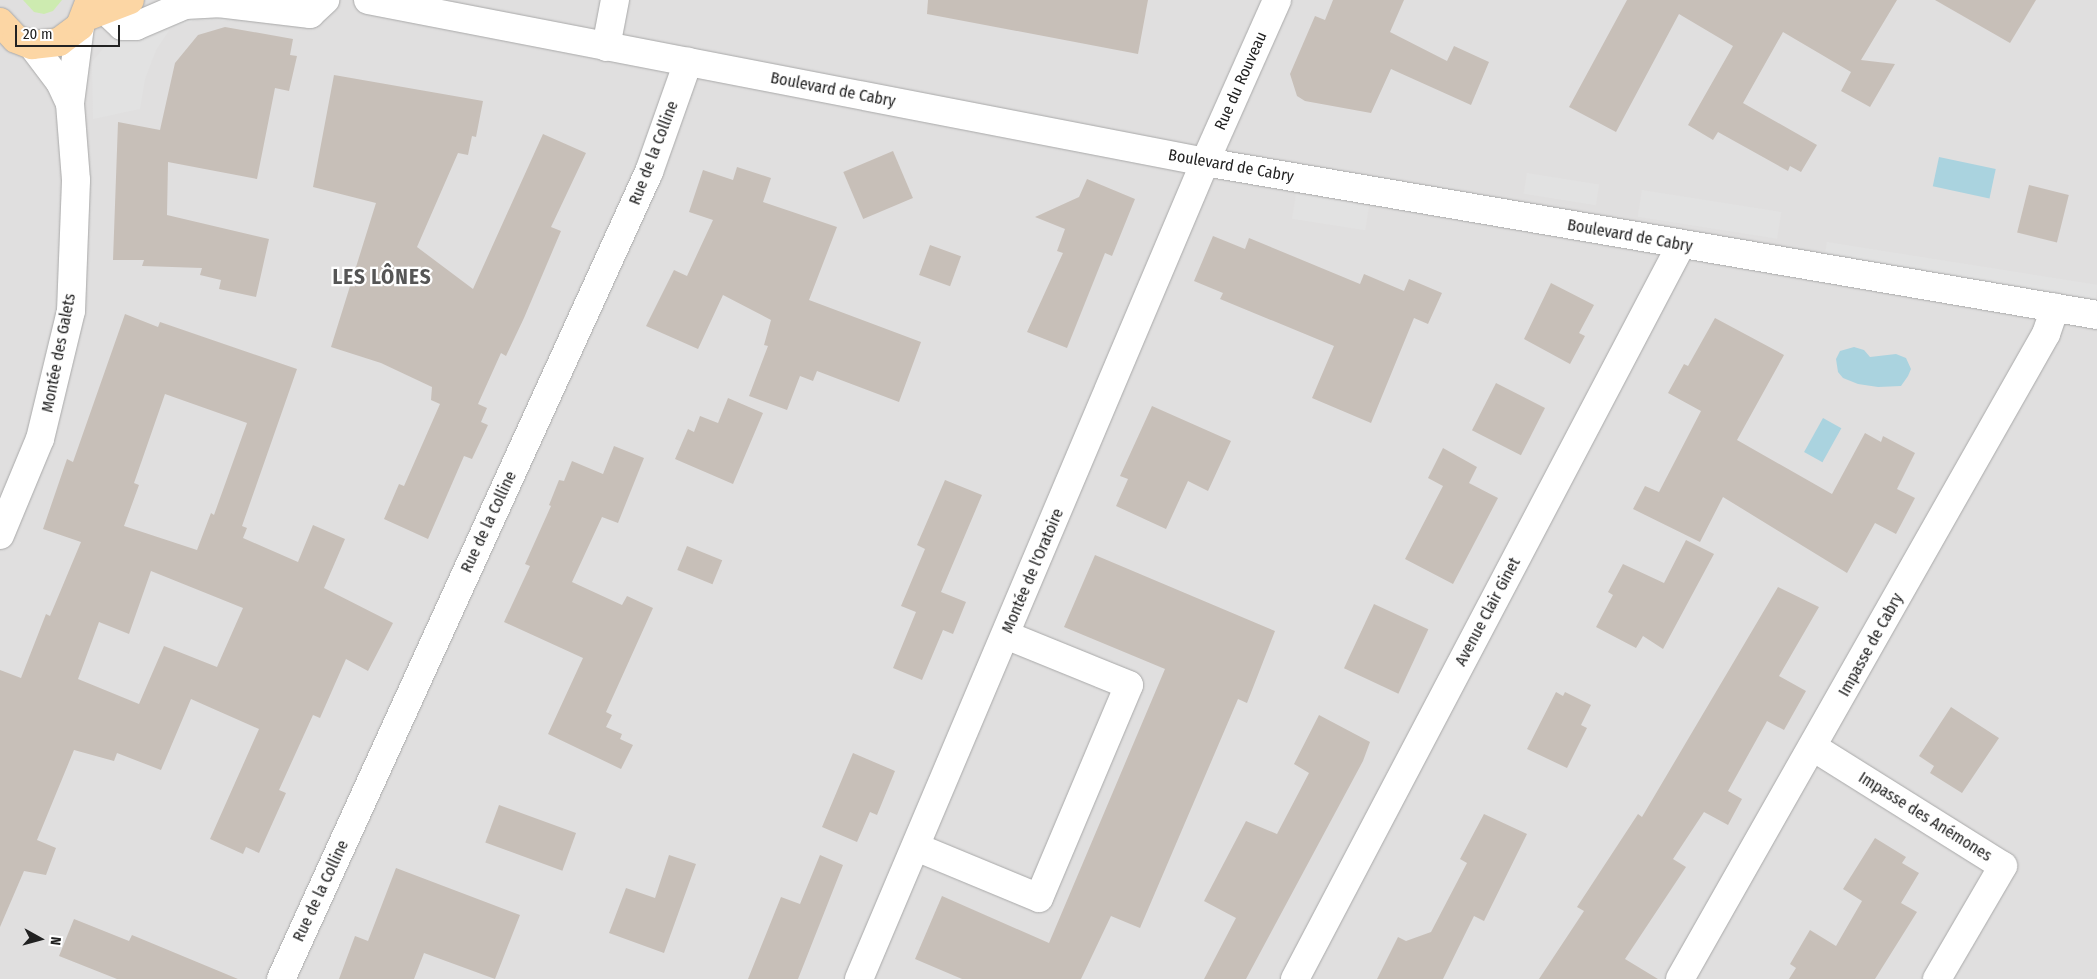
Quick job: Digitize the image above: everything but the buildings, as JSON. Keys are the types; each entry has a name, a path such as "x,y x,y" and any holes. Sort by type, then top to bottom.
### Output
{"main road":[{"path":"1,28 16,39 32,45 59,42 90,13 130,0"}],"street":[{"path":"90,13 122,26 136,26 185,5 218,3 310,14 325,0"},
{"name":"Boulevard de Cabry","path":"368,0 1205,162 2097,315"},
{"path":"606,46 615,0"},
{"name":"Rue du Rouveau","path":"1205,162 1277,0"},
{"name":"Montée des Galets","path":"0,535 40,439 56,382 71,311 76,180 70,103 90,13"},
{"name":"Montée des Galets","path":"32,45 60,82 70,103"},
{"name":"Rue de la Colline","path":"280,979 649,172 688,62"},
{"name":"Montée de l'Oratoire","path":"865,977 916,847 1205,162"},
{"name":"Avenue Clair Ginet","path":"1295,979 1681,245"},
{"name":"Impasse de Cabry","path":"1680,979 2046,334 2055,308"},
{"path":"916,847 1039,898 1129,685 1006,635"},
{"name":"Impasse des Anémones","path":"1813,747 2003,866 1936,979"}],"shaded area":[{"path":"0,0 2097,0 2097,979 0,979"},
{"path":"234,6 232,21 196,20 170,29 156,50 145,79 140,109 93,119 92,62 122,26"},
{"path":"1527,173 1599,184 1596,205 1524,194"},
{"path":"1642,190 1781,212 1777,239 1638,217"},
{"path":"1296,194 1369,206 1365,230 1292,219"},
{"path":"1827,242 2097,285 2093,312 1823,269"}],"green space":[{"path":"23,0 62,0 53,11 44,14 34,12"}],"water":[{"path":"1939,157 1996,169 1989,198 1933,186"},
{"path":"1854,347 1864,350 1870,357 1896,354 1906,358 1911,369 1908,376 1901,386 1878,387 1858,384 1843,378 1838,372 1836,359 1840,351"},
{"path":"1823,418 1841,428 1822,462 1804,452"}],"district":[{"name":"LES LÔNES","path":"382,277"}]}
